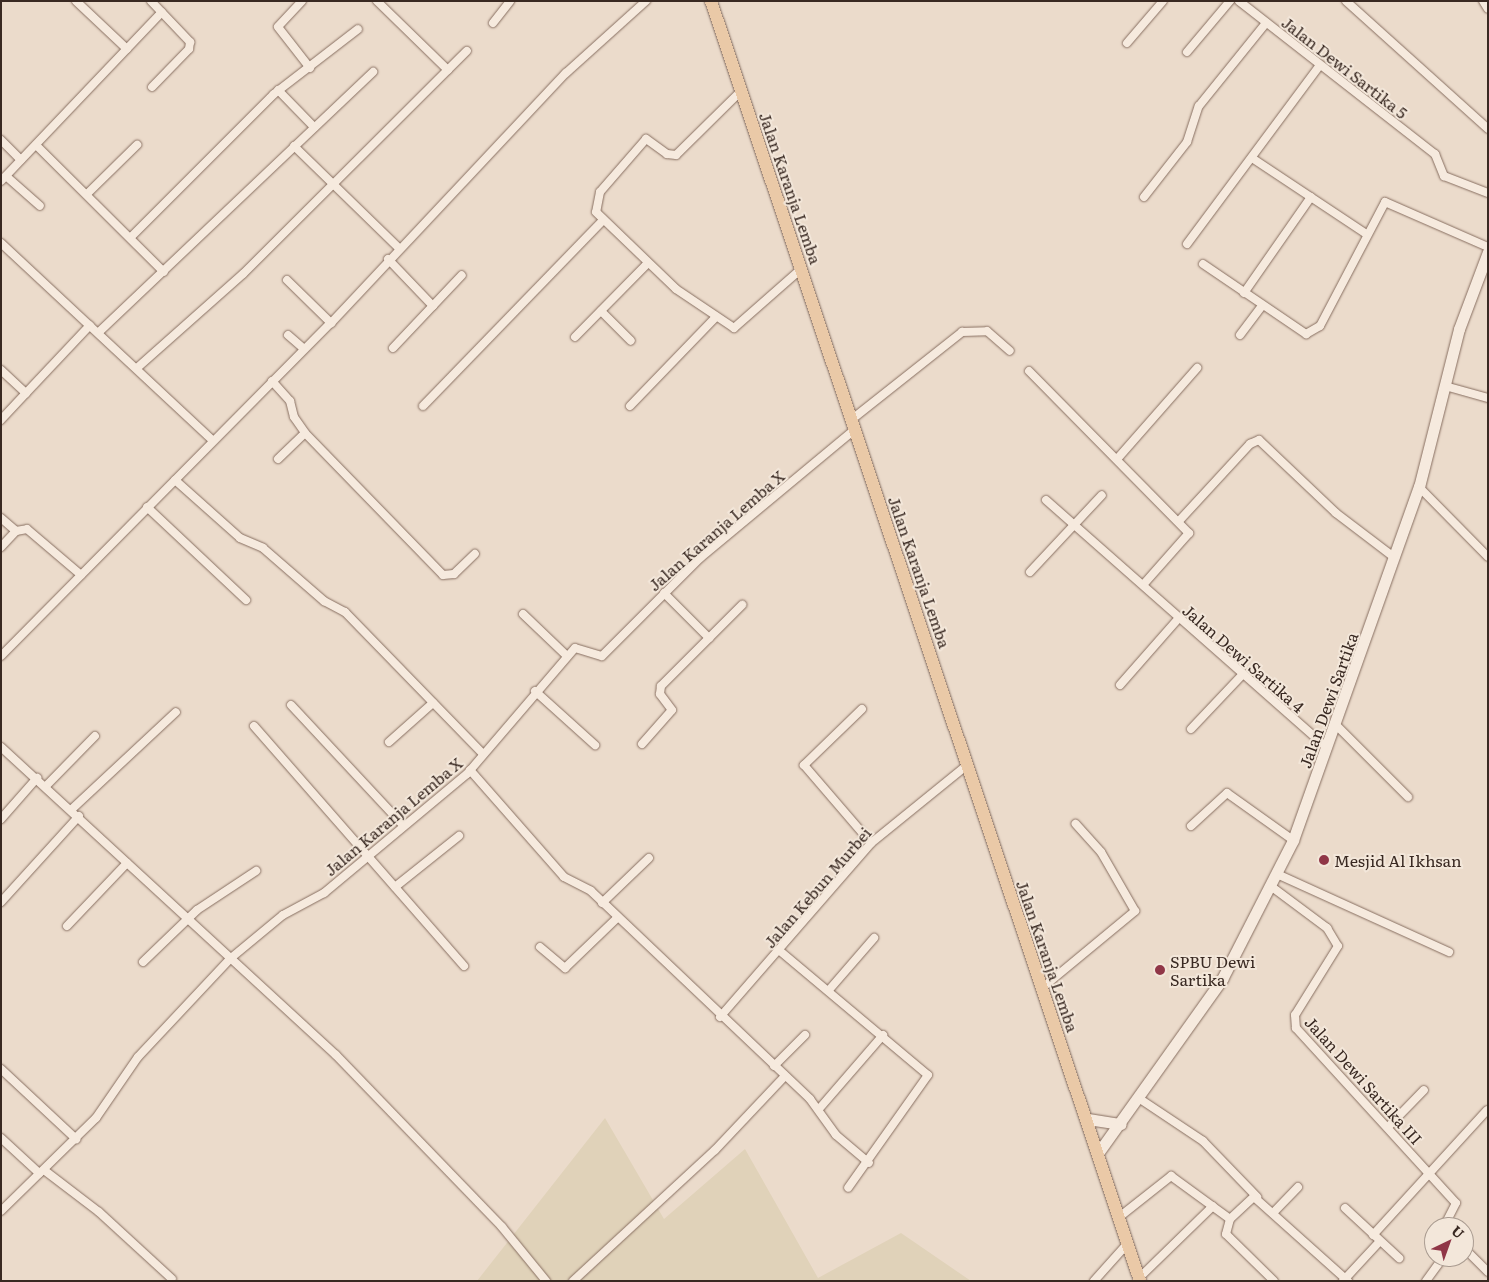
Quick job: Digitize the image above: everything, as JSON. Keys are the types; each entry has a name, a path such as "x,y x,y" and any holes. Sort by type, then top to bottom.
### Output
{"main road":[{"name":"Jalan Karanja Lemba","path":"711,1 966,766 1088,1119 1118,1218 1140,1279"},
{"name":"Jalan Dewi Sartika","path":"1098,1153 1140,1099 1222,979 1272,887 1293,840 1336,726 1419,487 1462,320 1488,252"},
{"path":"1088,1119 1121,1124"}],"street":[{"path":"76,1 127,49"},
{"path":"151,1 188,37 190,45 152,87"},
{"path":"302,1 278,27 310,68"},
{"path":"377,1 448,70"},
{"path":"493,23 510,1"},
{"path":"1,656 212,440 331,323 388,259 574,66 646,1"},
{"path":"1127,43 1163,1"},
{"path":"1187,52 1230,1"},
{"name":"Jalan Dewi Sartika 5","path":"1239,1 1319,66 1435,154 1444,176 1488,193"},
{"path":"1346,1 1488,129"},
{"path":"1484,1 1488,9"},
{"path":"40,206 4,179 162,12"},
{"path":"1144,197 1187,142 1199,106 1266,23"},
{"path":"131,238 278,90 310,68 358,28"},
{"path":"137,368 243,274 467,51"},
{"path":"1187,244 1319,66"},
{"path":"99,332 373,72"},
{"path":"278,90 314,127"},
{"path":"741,92 676,155 667,154 651,139 641,144 598,194 596,210 603,220 647,264 716,317 735,328 801,269"},
{"path":"1,140 21,160"},
{"path":"36,145 88,193 164,272"},
{"path":"88,193 137,146"},
{"path":"294,146 399,248"},
{"path":"1252,158 1365,233"},
{"path":"1244,293 1311,197"},
{"path":"1203,264 1304,334 1313,332 1365,233 1387,201 1488,247"},
{"path":"423,406 603,220"},
{"path":"1,243 99,332 212,440"},
{"path":"388,259 432,306"},
{"path":"575,337 647,264"},
{"path":"392,348 462,275"},
{"path":"287,280 331,323"},
{"path":"1240,335 1262,306"},
{"path":"601,311 631,341"},
{"path":"630,406 716,317"},
{"path":"1,420 90,325"},
{"name":"Jalan Karanja Lemba X","path":"1,1211 76,1139 109,1101 138,1057 231,958 283,915 324,893 402,824 470,770 482,753 567,656 579,646 602,656 664,593 957,335 985,330 1010,351"},
{"path":"288,335 304,349"},
{"path":"1118,458 1198,368"},
{"path":"1,370 26,392"},
{"path":"1029,371 1118,458 1179,521 1189,536 1143,586"},
{"path":"272,381 290,400 294,417 305,433 443,575 454,574 475,554"},
{"path":"1444,386 1488,398"},
{"path":"278,459 305,433"},
{"path":"1179,521 1250,444 1259,440 1336,513 1395,558"},
{"path":"175,480 240,538 264,548 324,601 345,612 482,753"},
{"path":"1419,487 1488,557"},
{"path":"1030,572 1102,495"},
{"name":"Jalan Dewi Sartika 4","path":"1046,500 1178,619 1327,748"},
{"path":"147,507 246,600"},
{"path":"1,518 16,531"},
{"path":"1,547 16,531 27,529 81,575"},
{"path":"664,593 709,638"},
{"path":"642,744 672,710 660,694 661,686 742,605"},
{"path":"523,614 567,656"},
{"path":"1120,685 1178,619"},
{"path":"1191,729 1242,675"},
{"path":"535,691 595,745"},
{"path":"389,742 433,703"},
{"path":"291,705 402,824"},
{"path":"862,709 804,765 871,842"},
{"path":"72,809 176,712"},
{"path":"254,726 464,966"},
{"path":"1336,726 1408,797"},
{"path":"46,786 95,736"},
{"path":"1,747 72,809 127,863 189,917 392,1111 546,1281"},
{"name":"Jalan Kebun Murbei","path":"720,1017 780,950 871,842 966,766"},
{"path":"470,770 564,877 591,891 616,919 819,1109 836,1136 869,1163"},
{"path":"1,819 37,778"},
{"path":"1191,826 1226,793 1293,840"},
{"path":"1,902 78,816"},
{"path":"1042,988 1135,909 1101,852 1076,824"},
{"path":"395,887 459,836"},
{"path":"602,904 649,858"},
{"path":"67,926 127,863"},
{"path":"143,962 189,917 256,871"},
{"path":"1277,874 1449,952"},
{"name":"Jalan Dewi Sartika III","path":"1272,887 1327,928 1338,946 1295,1015 1296,1028 1388,1126 1456,1203 1449,1217"},
{"path":"540,947 566,968 616,919"},
{"path":"829,990 874,938"},
{"path":"780,950 926,1072 928,1080 869,1163 848,1188"},
{"path":"774,1066 805,1035"},
{"path":"819,1109 883,1035"},
{"path":"1,1070 76,1139"},
{"path":"573,1281 715,1150 785,1076"},
{"path":"1388,1126 1424,1090"},
{"path":"1140,1099 1203,1141 1273,1213 1345,1280 1380,1241"},
{"path":"1373,1235 1487,1110"},
{"path":"1,1138 41,1171 99,1212 172,1279"},
{"path":"1118,1218 1171,1176 1230,1219"},
{"path":"1273,1213 1298,1187"},
{"path":"1257,1197 1230,1219 1227,1236 1274,1281"},
{"path":"1140,1279 1213,1206"},
{"path":"1345,1208 1399,1258"},
{"path":"1094,1281 1128,1243"},
{"path":"1474,1258 1488,1272"},
{"path":"1427,1280 1436,1267"}],"shaded area":[{"path":"605,1118 664,1219 745,1149 818,1278 901,1233 971,1281 477,1281"}],"place":[{"name":"Mesjid Al Ikhsan","path":"1324,860"},
{"name":"SPBU Dewi Sartika","path":"1160,970"}]}
